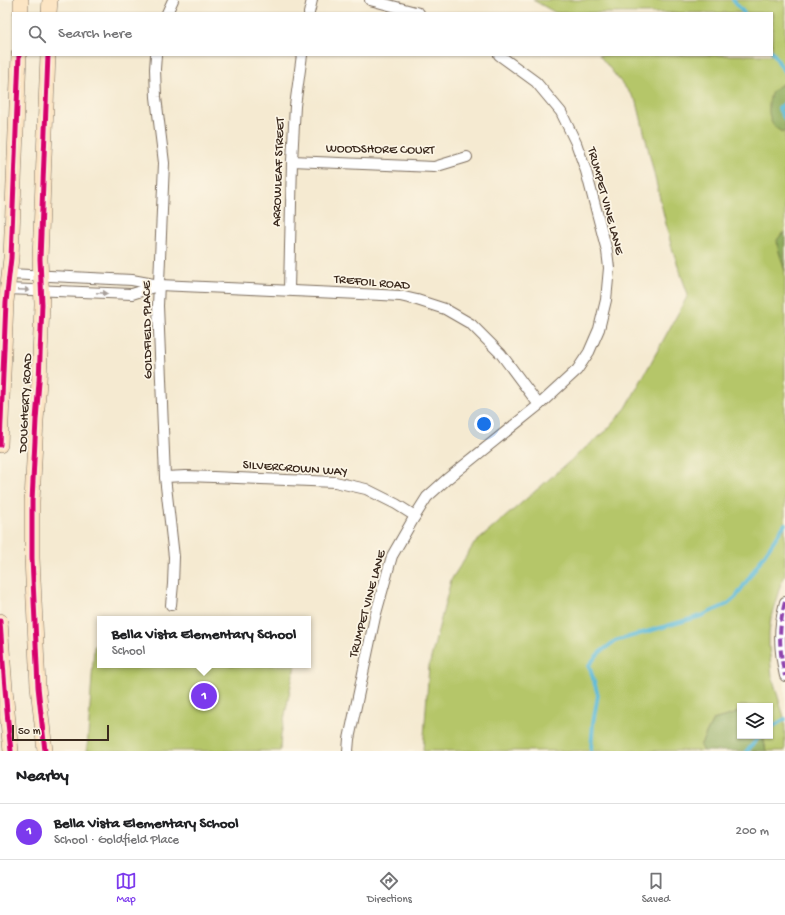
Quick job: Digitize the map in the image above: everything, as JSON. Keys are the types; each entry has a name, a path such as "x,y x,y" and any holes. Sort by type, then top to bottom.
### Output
{"main road":[{"path":"21,0 21,12"},
{"path":"49,12 50,0"},
{"name":"DOUGHERTY ROAD","path":"0,444 6,302 11,258 19,56"},
{"name":"DOUGHERTY ROAD","path":"45,751 38,687 32,558 32,502 42,304 40,259 48,56"},
{"path":"0,621 4,685 11,751"}],"street":[{"path":"168,12 173,0"},
{"path":"309,12 312,0"},
{"path":"370,0 416,12"},
{"name":"GOLDFIELD PLACE","path":"156,56 156,97 164,163 159,285 165,477 174,557 171,605"},
{"name":"ARROWLEAF STREET","path":"289,290 292,161 295,106 302,56"},
{"name":"TRUMPET VINE LANE","path":"348,751 349,738 375,617 392,556 427,498 447,479 539,405 577,370 589,352 599,329 606,300 609,268 607,251 586,171 576,143 560,112 536,82 500,56"},
{"name":"WOODSHORE COURT","path":"292,161 434,167 467,157"},
{"name":"TREFOIL ROAD","path":"8,282 41,283 132,280 159,285 400,296 445,309 471,324 501,354 539,405"},
{"name":"TREFOIL ROAD","path":"8,282 41,283 132,294 159,285"},
{"name":"SILVERCROWN WAY","path":"165,477 186,476 335,482 366,489 396,504 415,516"},
{"path":"784,674 780,637 781,621 785,602"}],"green space":[{"path":"533,0 785,0 785,83 781,84 781,132 785,132 785,232 781,235 778,248 785,271 785,575 780,586 771,617 769,647 772,676 785,721 785,751 766,751 764,739 773,739 773,703 737,703 737,712 713,720 700,746 703,751 423,751 429,666 451,580 474,544 605,432 626,408 688,295 671,245 637,102 600,56 773,56 773,12 554,12"},
{"path":"785,83 785,132 775,128 772,124 769,109 770,97 772,93 776,88"},
{"path":"785,232 785,271 777,240"},
{"path":"97,643 97,668 294,668 281,735 280,751 87,751 94,647"},
{"path":"737,712 737,739 764,739 766,751 703,751 700,746 713,720"}],"waterway":[{"path":"733,0 743,12"},
{"path":"773,53 785,73"},
{"path":"785,103 779,109 785,119"},
{"path":"591,751 593,723 598,695 589,665 599,653 615,641 701,616 728,604 736,597 785,524"},
{"path":"773,726 785,719"},
{"path":"747,751 757,739"}],"marked path":[{"path":"785,602 780,630 781,657 785,676"}],"cycle path":[{"path":"0,445 6,302 11,258 19,56"},
{"path":"45,751 38,687 32,558 32,501 42,304 40,259 48,56"},
{"path":"0,621 11,751"}],"place":[{"name":"Bella Vista Elementary School","path":"204,696"}]}
